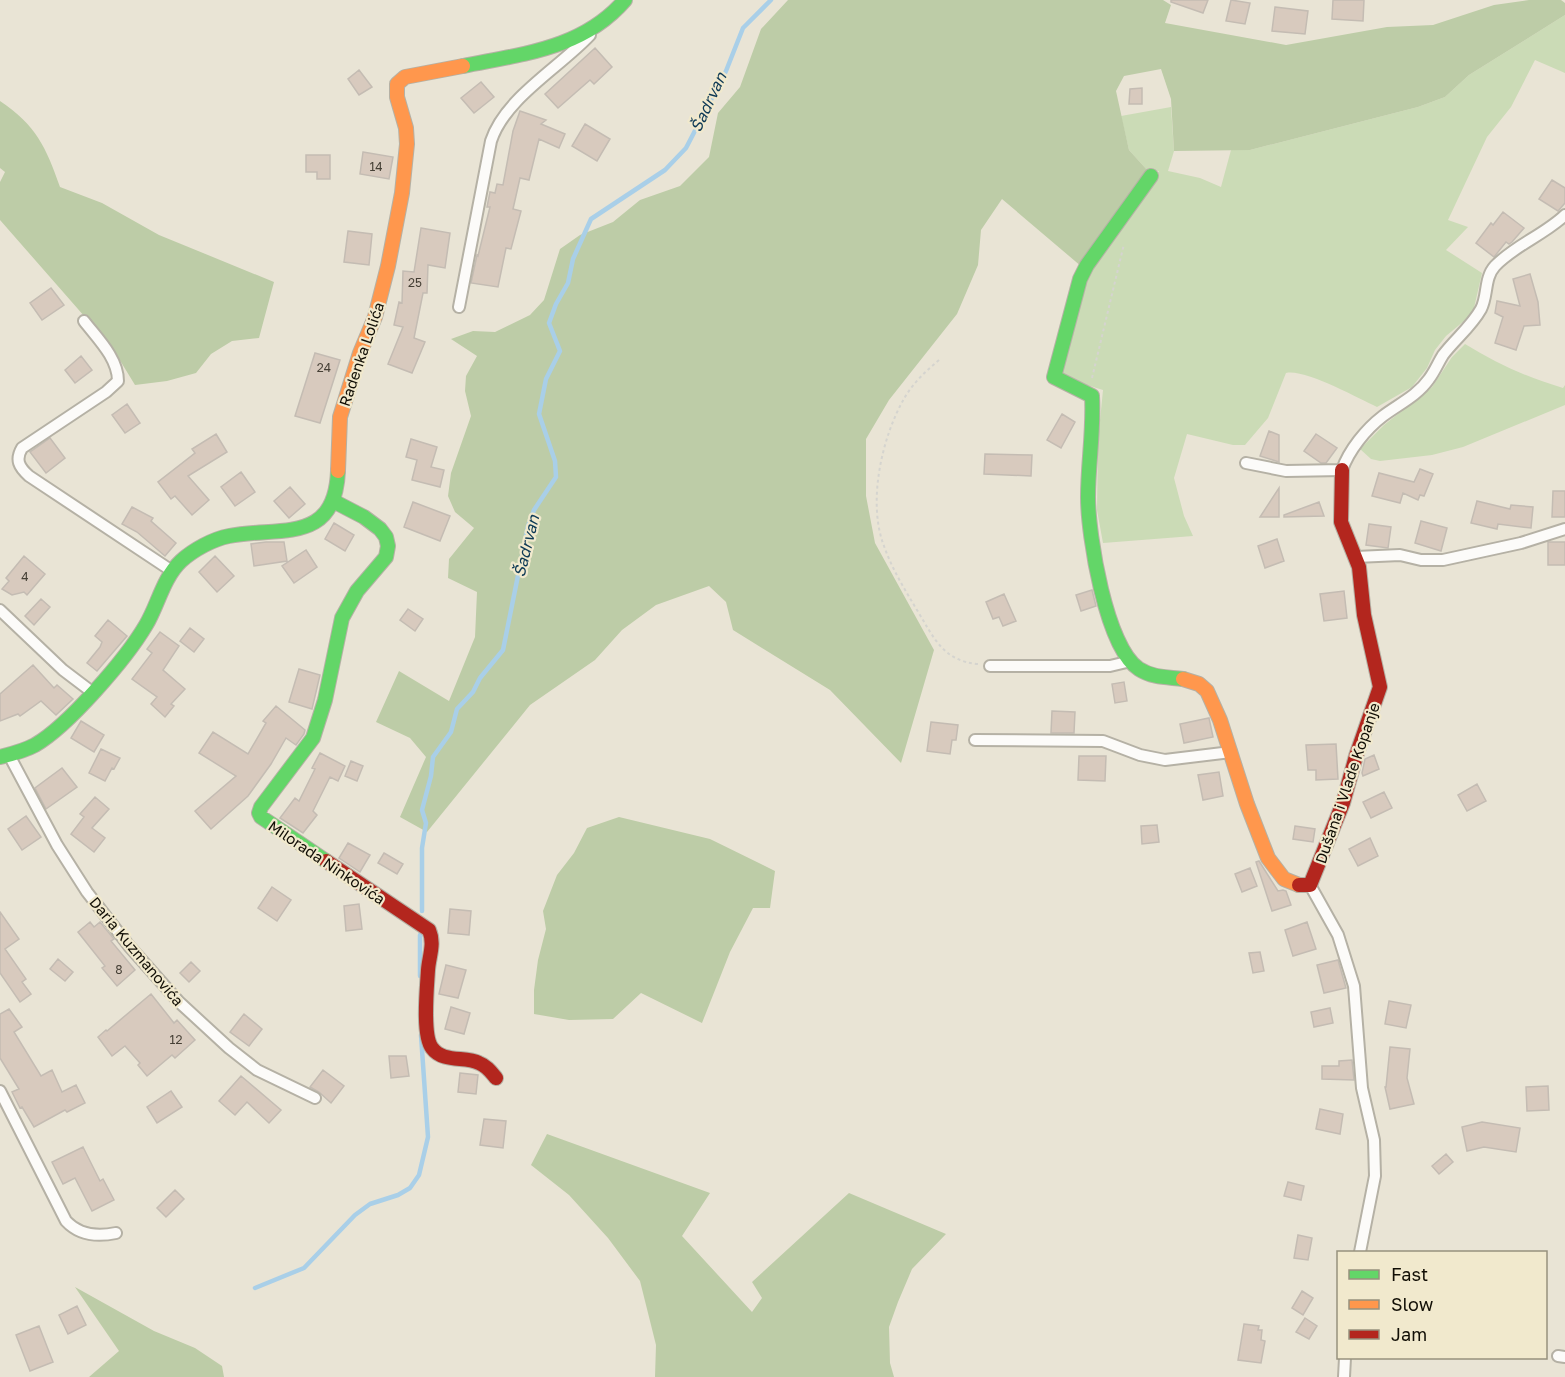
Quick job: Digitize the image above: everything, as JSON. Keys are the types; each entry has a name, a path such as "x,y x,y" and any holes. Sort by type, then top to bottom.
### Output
{"street":[{"name":"Radenka Lolića","path":"334,499 337,489 340,417 360,353 375,317 388,266 402,193 407,144 406,128 397,97 397,84 405,77 558,45 612,17 625,0"},
{"path":"459,307 496,125 528,91 600,24"},
{"path":"1151,176 1080,279 1054,377 1092,396 1088,483 1090,535 1107,607 1117,638 1136,668 1155,677 1184,679 1203,685 1212,697 1250,813 1272,866 1280,876 1295,885 1310,885 1338,935 1354,986 1362,1088 1375,1152 1375,1176 1360,1251"},
{"name":"Dušana i Vlade Kopanje","path":"1310,885 1343,803 1356,756 1380,687 1364,615 1356,557 1349,546 1341,522 1342,470 1346,459 1368,430 1421,389 1443,356 1468,328 1482,306 1493,268 1565,215"},
{"path":"84,321 113,360 118,371 118,381 106,392 22,448 18,454 20,468 172,571"},
{"path":"1246,463 1286,471 1342,470"},
{"path":"5,756 26,750 43,740 71,715 133,645 152,615 172,571 192,553 226,536 254,532 285,532 310,525 332,506 334,499"},
{"name":"Milorada Ninkovića","path":"334,499 341,506 381,528 386,536 388,551 357,591 342,618 325,700 313,738 261,807 259,813 285,835 429,930 433,939 428,969 427,1037 430,1046 434,1052 443,1056 474,1059 484,1063 496,1078"},
{"path":"1356,557 1400,555 1421,560 1443,560 1521,543 1565,529"},
{"path":"0,610 63,670 92,692"},
{"path":"990,666 1110,666 1131,661"},
{"path":"975,740 1103,741 1149,758 1165,760 1231,753"},
{"name":"Daria Kuzmanovića","path":"5,756 87,892 129,946 179,1002 229,1048 258,1070 315,1098"},
{"path":"0,1091 66,1221 71,1227 83,1233 94,1235 116,1233"},
{"path":"1344,1377 1345,1359"}],"path":[{"path":"1088,392 1124,244"},
{"path":"939,360 924,374 904,399 885,442 877,491 877,520 883,545 936,642 951,657 966,663 990,666"}],"green space":[{"path":"788,0 1163,0 1171,5 1165,23 1286,45 1387,27 1433,25 1494,5 1529,0 1561,0 1565,3 1565,15 1469,75 1445,97 1418,107 1250,150 1174,151 1171,99 1161,69 1124,76 1116,91 1129,150 1148,171 1082,267 1002,199 981,230 978,265 957,314 889,400 866,439 866,496 875,543 934,650 901,763 830,690 733,630 726,602 709,586 656,605 622,630 595,660 530,705 427,832 400,817 426,757 410,738 376,722 399,671 449,701 475,637 477,592 448,578 449,559 474,528 455,512 448,496 451,473 471,416 465,391 466,376 477,356 451,339 473,331 495,332 530,315 544,300 560,249 580,235 613,222 640,200 680,186 709,157 718,113 740,87 761,29"},
{"path":"1565,15 1565,73 1535,60 1511,107 1487,137 1448,220 1468,227 1446,250 1482,273 1470,316 1446,336 1435,350 1427,368 1412,387 1377,407 1306,375 1286,373 1268,418 1245,445 1233,445 1187,434 1174,478 1184,516 1193,536 1103,543 1097,510 1098,441 1103,390 1061,377 1059,364 1084,280 1159,171 1148,171 1129,150 1121,116 1171,107 1174,151 1168,171 1200,178 1221,187 1231,150 1250,150 1418,107 1445,97 1469,75"},
{"path":"0,101 23,119 38,138 50,160 60,187 102,203 159,235 274,282 259,338 232,341 211,354 196,373 167,381 135,385 113,349 0,220 0,182 5,172 0,168"},
{"path":"1465,344 1525,375 1563,388 1565,385 1565,405 1463,447 1432,455 1380,461 1371,459 1360,449 1384,425 1432,387 1452,357"},
{"path":"619,817 710,839 775,871 770,908 753,908 730,952 702,1023 641,993 613,1019 569,1020 534,1014 538,960 546,929 543,911 557,875 574,853 587,828"},
{"path":"547,1134 710,1193 682,1236 752,1312 762,1298 752,1282 849,1193 946,1234 912,1269 898,1302 889,1327 890,1363 894,1377 655,1377 656,1345 640,1281 608,1238 569,1195 531,1165"},
{"path":"75,1287 154,1331 195,1348 222,1366 224,1377 89,1377 119,1351"}],"building":[{"path":"1171,0 1208,0 1203,13 1171,2"},
{"path":"1231,0 1250,3 1245,24 1226,21"},
{"path":"1333,0 1364,0 1363,21 1332,19"},
{"path":"1275,7 1308,11 1305,34 1272,31"},
{"path":"595,48 612,67 594,84 590,80 558,108 545,94"},
{"path":"359,70 372,87 359,95 348,79"},
{"path":"481,82 494,97 474,113 461,98"},
{"path":"1142,88 1142,104 1129,104 1130,89"},
{"path":"520,111 546,120 541,124 565,134 559,148 539,139 529,180 520,178 513,209 521,211 511,249 506,248 498,287 471,283 490,207 487,207 490,192 495,193 497,184 503,185 513,131"},
{"path":"585,124 610,139 597,161 572,146"},
{"path":"363,152 393,157 389,179 360,174"},
{"path":"306,155 330,155 330,179 317,179 317,172 306,172"},
{"path":"1552,180 1565,188 1565,203 1558,211 1539,199"},
{"path":"1503,212 1524,228 1512,242 1509,244 1506,242 1494,257 1476,243 1491,223 1493,225"},
{"path":"421,228 450,233 445,268 428,265 427,293 423,293 414,338 425,342 412,373 388,364 403,327 394,325 399,302 402,303 403,271 414,272"},
{"path":"348,231 372,234 369,265 344,262"},
{"path":"1530,274 1538,302 1540,325 1524,326 1516,350 1495,343 1503,317 1495,313 1497,301 1520,306 1513,279"},
{"path":"51,288 64,305 42,320 30,303"},
{"path":"315,353 340,360 320,423 295,416"},
{"path":"81,356 92,370 75,383 65,370"},
{"path":"127,404 140,423 125,433 112,415"},
{"path":"1062,414 1075,422 1061,448 1047,440"},
{"path":"1269,431 1279,435 1279,462 1260,456"},
{"path":"216,434 227,452 188,476 209,500 192,515 175,496 171,499 158,482 195,453 192,449"},
{"path":"1316,434 1337,448 1326,463 1321,463 1304,451"},
{"path":"50,438 65,458 46,473 30,452"},
{"path":"411,439 437,447 431,467 444,470 440,487 412,480 417,460 406,457"},
{"path":"985,454 1032,455 1031,476 984,474"},
{"path":"1420,469 1433,474 1424,496 1420,495 1418,500 1403,493 1400,503 1372,496 1379,473 1414,482"},
{"path":"241,472 255,492 235,506 221,487"},
{"path":"290,487 305,504 289,518 274,501"},
{"path":"1279,488 1279,517 1260,517"},
{"path":"1553,491 1565,491 1565,517 1552,517"},
{"path":"1477,501 1510,509 1511,505 1533,507 1531,528 1498,524 1497,529 1471,523"},
{"path":"413,502 450,516 440,541 404,527"},
{"path":"1319,502 1324,516 1284,517 1284,515"},
{"path":"132,507 153,518 151,521 176,543 165,556 137,532 122,524"},
{"path":"1421,521 1447,528 1441,551 1415,543"},
{"path":"334,523 354,535 345,551 325,539"},
{"path":"1369,524 1391,527 1388,548 1366,545"},
{"path":"1277,539 1284,561 1265,568 1258,546"},
{"path":"284,542 287,561 254,566 251,544"},
{"path":"1548,542 1565,542 1565,565 1548,565"},
{"path":"306,550 317,567 294,583 282,566"},
{"path":"24,556 45,574 27,595 24,592 12,595 2,589 9,581 6,578"},
{"path":"215,556 234,576 217,592 199,572"},
{"path":"1092,590 1096,606 1081,611 1076,595"},
{"path":"1344,591 1347,618 1324,621 1320,594"},
{"path":"1004,594 1016,621 1003,626 999,617 993,619 986,602"},
{"path":"41,599 50,607 34,625 25,616"},
{"path":"408,609 423,619 415,631 400,620"},
{"path":"108,620 127,636 97,671 87,663 102,642 95,636"},
{"path":"190,628 204,639 194,652 180,641"},
{"path":"160,632 179,646 163,670 185,689 171,704 174,706 165,717 151,704 157,697 132,679 152,653 147,649"},
{"path":"33,665 54,688 57,685 73,699 56,715 41,701 20,716 18,714 0,721 0,694"},
{"path":"299,669 320,675 312,709 289,702"},
{"path":"1124,682 1127,701 1115,703 1112,684"},
{"path":"276,706 305,730 304,734 296,745 286,738 248,796 211,829 195,811 236,776 199,753 213,732 248,754 266,723 263,721"},
{"path":"1052,711 1075,712 1074,733 1051,733"},
{"path":"1209,718 1213,737 1184,743 1180,724"},
{"path":"81,721 104,735 94,752 71,738"},
{"path":"931,722 958,725 956,740 952,740 950,754 927,751"},
{"path":"1336,744 1338,779 1316,780 1316,770 1308,770 1306,745"},
{"path":"101,749 120,758 105,781 89,773"},
{"path":"320,753 345,766 338,781 330,777 313,811 317,815 303,833 280,818 295,798 299,801 315,769 312,768"},
{"path":"1374,755 1379,769 1363,776 1365,759"},
{"path":"1079,756 1106,756 1105,781 1078,780"},
{"path":"351,761 363,766 357,781 345,776"},
{"path":"62,768 77,787 46,809 35,788"},
{"path":"1219,772 1223,796 1203,800 1198,775"},
{"path":"1477,784 1486,801 1467,811 1458,795"},
{"path":"1384,792 1392,808 1371,818 1363,802"},
{"path":"95,797 109,809 92,828 105,838 94,852 71,834 84,817 80,814"},
{"path":"26,816 41,837 22,850 8,829"},
{"path":"1157,825 1159,842 1142,844 1141,826"},
{"path":"1295,826 1315,829 1313,842 1293,839"},
{"path":"1370,838 1378,856 1358,866 1349,849"},
{"path":"348,843 370,855 360,872 339,858"},
{"path":"384,853 403,864 397,874 378,863"},
{"path":"1259,861 1278,891 1286,891 1291,905 1272,911 1256,862"},
{"path":"1250,868 1257,886 1242,892 1235,874"},
{"path":"272,887 291,900 277,921 258,908"},
{"path":"359,904 362,929 346,931 344,906"},
{"path":"450,909 471,911 469,935 448,933"},
{"path":"0,912 19,939 5,949 26,979 22,982 31,994 20,1002 0,973"},
{"path":"90,922 94,927 100,922 114,939 111,941 135,970 117,986 102,968 105,966 78,932"},
{"path":"1307,922 1316,949 1293,956 1285,930"},
{"path":"1260,952 1264,971 1253,973 1249,953"},
{"path":"58,959 73,972 65,981 50,969"},
{"path":"1338,960 1346,988 1324,993 1317,965"},
{"path":"191,962 200,971 189,982 180,973"},
{"path":"446,965 466,970 458,998 439,994"},
{"path":"151,994 174,1023 177,1020 195,1040 175,1058 172,1055 147,1076 138,1065 140,1063 125,1046 112,1056 98,1037"},
{"path":"1389,1001 1411,1005 1406,1028 1385,1024"},
{"path":"451,1007 470,1013 464,1034 445,1029"},
{"path":"1330,1008 1333,1023 1314,1027 1311,1012"},
{"path":"9,1009 22,1027 14,1032 41,1076 52,1070 62,1092 76,1085 85,1103 67,1112 65,1110 34,1127 12,1092 19,1089 0,1058 0,1014"},
{"path":"244,1014 262,1029 249,1046 230,1032"},
{"path":"1390,1047 1410,1049 1407,1078 1414,1104 1390,1109 1385,1087"},
{"path":"389,1056 406,1056 409,1076 391,1078"},
{"path":"1352,1060 1354,1080 1322,1079 1322,1066 1339,1066 1339,1061"},
{"path":"323,1070 344,1086 331,1103 310,1087"},
{"path":"460,1073 478,1075 476,1094 458,1092"},
{"path":"241,1076 281,1110 269,1123 247,1102 235,1115 219,1101"},
{"path":"1548,1086 1549,1110 1527,1111 1526,1087"},
{"path":"171,1091 182,1107 157,1123 147,1107"},
{"path":"1320,1109 1343,1114 1340,1134 1316,1129"},
{"path":"484,1119 506,1121 503,1148 480,1145"},
{"path":"1482,1122 1520,1128 1516,1152 1484,1147 1467,1151 1462,1127"},
{"path":"83,1147 100,1181 103,1179 114,1200 92,1211 75,1178 63,1184 52,1162"},
{"path":"1446,1154 1453,1162 1439,1174 1432,1166"},
{"path":"1288,1182 1304,1186 1301,1200 1284,1196"},
{"path":"175,1190 184,1199 166,1217 157,1208"},
{"path":"1298,1235 1312,1238 1308,1260 1294,1258"},
{"path":"1302,1291 1313,1298 1303,1315 1292,1308"},
{"path":"77,1306 86,1325 68,1334 59,1315"},
{"path":"1305,1318 1317,1326 1309,1339 1296,1332"},
{"path":"1244,1324 1259,1326 1258,1330 1262,1330 1261,1340 1265,1341 1261,1363 1238,1360"},
{"path":"39,1326 53,1362 30,1371 16,1335"}],"waterway":[{"name":"Šadrvan","path":"422,911 422,848 426,823 422,810 431,776 433,757 451,732 457,709 473,692 480,678 503,650 528,526 534,510 556,477 555,461 539,414 546,379 560,351 549,323 556,304 568,283 573,259 591,219 665,170 686,148 726,71 743,28 771,0"},
{"path":"420,935 420,976"},
{"path":"255,1288 304,1268 355,1215 370,1204 398,1195 410,1188 419,1175 428,1137 421,1035"}],"traffic: fast":[{"path":"463,66 529,53 571,39 590,29 625,0"},
{"path":"1151,176 1087,265 1080,279 1054,377 1092,396 1088,484 1091,537 1101,589 1117,639 1127,657 1139,669 1155,676 1183,679"},
{"path":"0,757 27,749 48,736 95,691 137,639 170,575 181,561 223,537 285,531 301,528 316,521 327,511 335,495 338,471"},
{"path":"326,861 261,817 259,813 261,807 313,738 325,700 342,618 357,591 386,557 388,546 386,537 380,529 334,499"}],"traffic: slow":[{"path":"338,471 340,417 360,353 375,317 388,266 402,193 407,144 406,128 397,97 397,84 405,77 463,66"},
{"path":"1183,679 1199,684 1207,691 1220,720 1247,804 1268,858 1284,879 1299,885"}],"traffic: jam":[{"path":"1299,885 1310,885 1343,803 1356,756 1380,687 1364,615 1359,567 1341,522 1342,470"},
{"path":"326,861 429,930 432,945 426,1011 429,1042 432,1048 442,1056 479,1063 487,1067 496,1078"}]}
